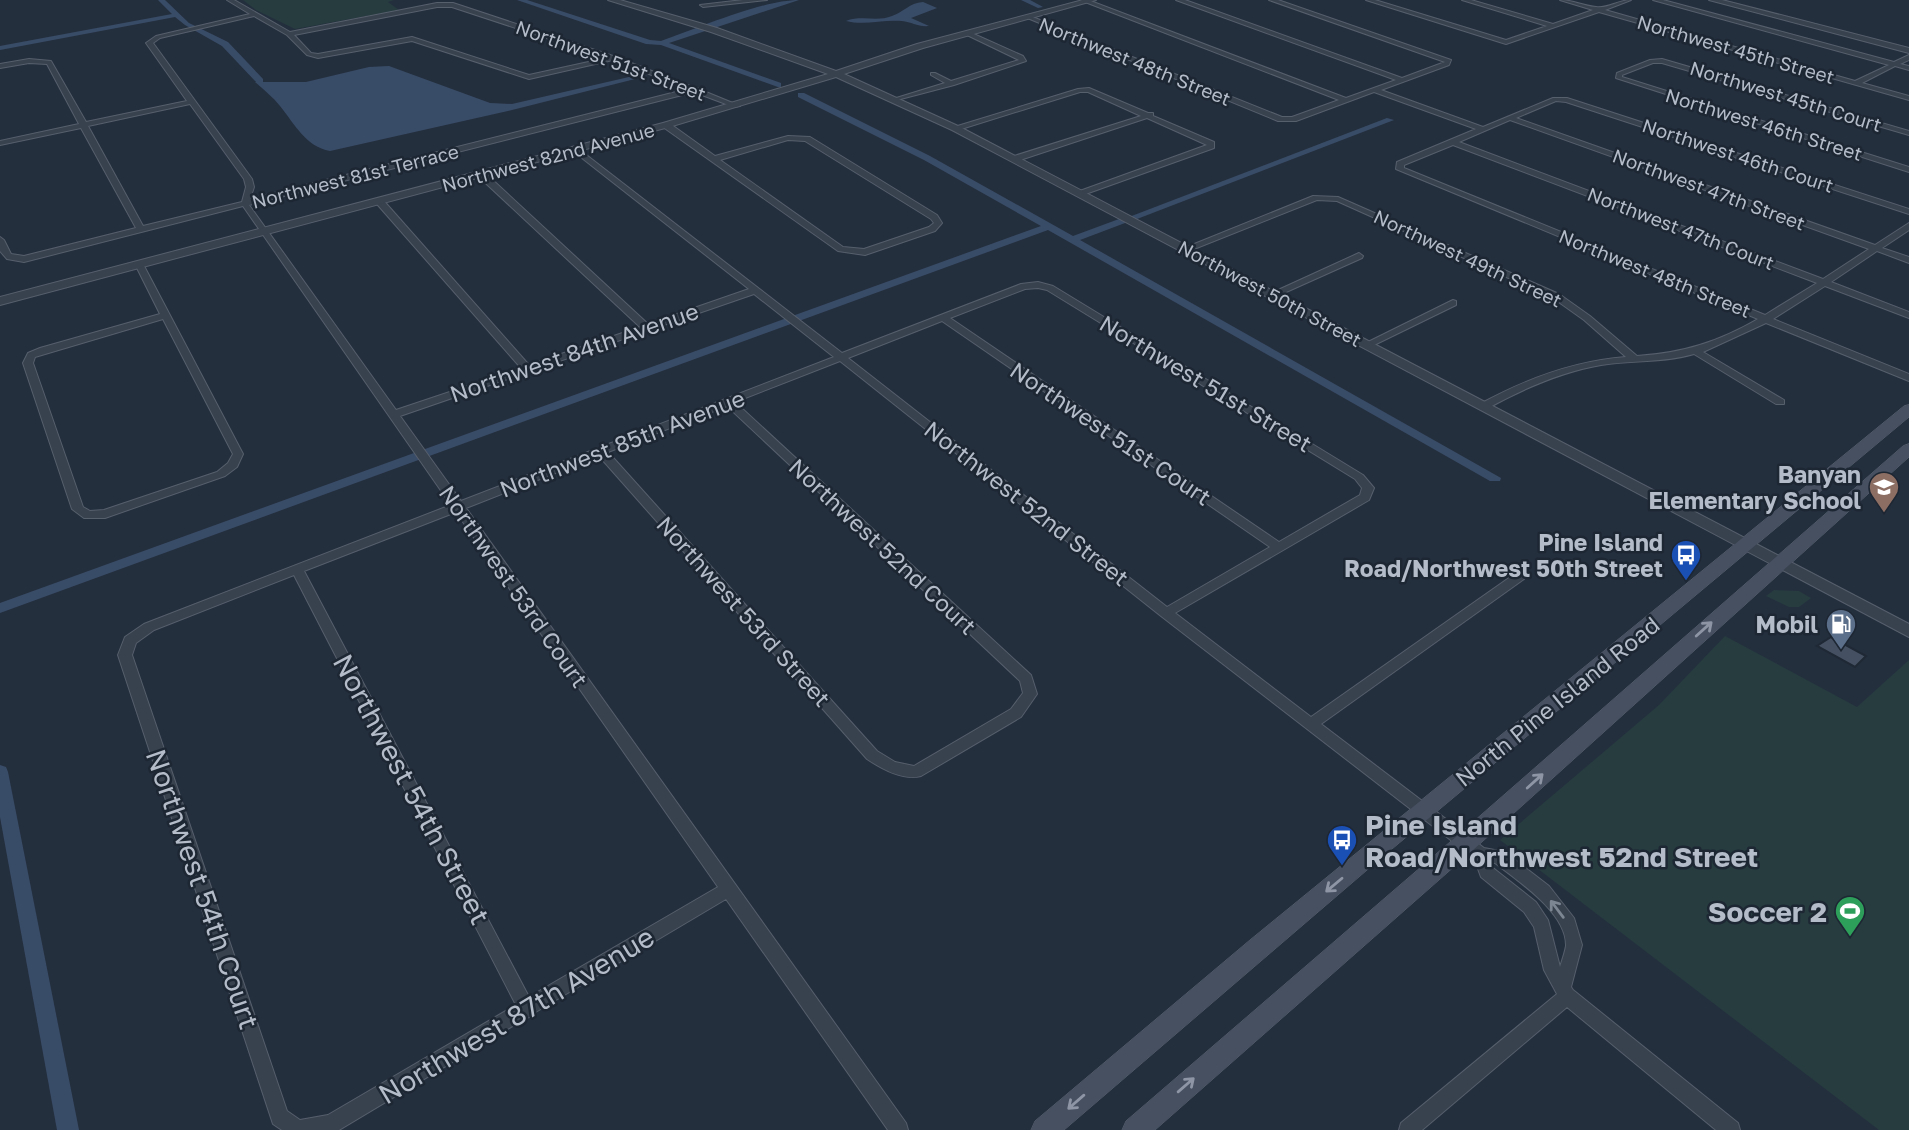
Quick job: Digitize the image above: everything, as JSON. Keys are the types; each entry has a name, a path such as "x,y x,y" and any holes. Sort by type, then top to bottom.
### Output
{"main road":[{"name":"North Pine Island Road","path":"1044,1130 1424,810 1909,409"},
{"name":"North Pine Island Road","path":"1135,1130 1473,848 1778,562 1909,449"}],"street":[{"path":"230,0 289,34 309,54 317,56 411,39 528,77 614,58"},
{"name":"Northwest 50th Street","path":"612,0 704,27 836,75 955,128 1909,631"},
{"path":"703,5 764,0"},
{"path":"1088,0 1345,100 1450,61 1272,0"},
{"name":"Northwest 82nd Avenue","path":"0,301 736,106 967,33 1088,0"},
{"path":"1179,0 1402,80"},
{"path":"1368,0 1506,42 1628,0"},
{"path":"1465,0 1555,26"},
{"name":"Northwest 45th Street","path":"1563,0 1909,98"},
{"path":"1656,0 1909,68"},
{"path":"1713,0 1745,4 1909,48"},
{"path":"1745,4 1757,0"},
{"path":"1733,2 1909,48"},
{"name":"Northwest 51st Street","path":"289,34 446,4 614,58 736,106"},
{"path":"244,204 250,187 248,179 149,43 151,39 253,15"},
{"name":"Northwest 48th Street","path":"1028,17 1281,119 1293,119 1345,100"},
{"path":"895,100 1023,61 1020,57 967,33"},
{"path":"1856,83 1909,57"},
{"path":"0,66 42,60 49,62 141,230"},
{"name":"Northwest 46th Street","path":"1662,61 1641,65 1619,74 1619,78 1909,170"},
{"name":"Northwest 45th Court","path":"1662,61 1909,133"},
{"path":"933,74 952,84"},
{"name":"Northwest 81st Terrace","path":"12,259 24,259 698,89"},
{"path":"955,128 1080,89 1089,90 1211,144 1210,148 1080,194"},
{"path":"1374,90 1482,129"},
{"name":"Northwest 46th Court","path":"1510,118 1555,99 1567,100 1909,212"},
{"path":"0,143 191,102"},
{"path":"1014,159 1150,116"},
{"path":"1400,169 1400,164 1510,118"},
{"name":"Northwest 47th Street","path":"1510,118 1909,260"},
{"path":"666,125 841,249 865,252 932,229 937,223 934,216 807,139 788,138 714,159"},
{"name":"Northwest 47th Court","path":"1453,142 1909,314"},
{"name":"Northwest 52nd Street","path":"576,149 1166,613 1473,848 1499,857 1543,891 1568,923 1574,945 1565,991"},
{"name":"Northwest 48th Street","path":"1400,169 1909,378"},
{"path":"481,174 646,327"},
{"name":"Northwest 49th Street","path":"1186,249 1316,198 1328,197 1351,204 1556,296 1587,318 1634,359"},
{"path":"380,202 527,368"},
{"name":"Northwest 53rd Court","path":"244,204 899,1130"},
{"path":"1484,406 1528,382 1560,371 1695,351 1737,334 1766,319 1909,226"},
{"path":"0,240 5,254 12,259"},
{"path":"1272,295 1359,256"},
{"path":"139,264 166,315 238,454 233,465 221,474 106,514 88,515 78,509 28,363 31,355 166,315"},
{"name":"Northwest 51st Street","path":"1038,285 1050,288 1359,477 1368,488"},
{"name":"Northwest 85th Avenue","path":"130,640 149,627 296,568 1024,286 1038,285"},
{"name":"Northwest 84th Avenue","path":"393,415 755,290"},
{"path":"1367,345 1453,303"},
{"name":"Northwest 51st Court","path":"944,318 1279,547"},
{"path":"1695,351 1780,402"},
{"name":"Northwest 52nd Court","path":"728,401 1026,679 1030,694"},
{"name":"Northwest 53rd Street","path":"601,451 872,755 891,767"},
{"path":"1166,613 1365,497 1368,488"},
{"name":"Northwest 54th Street","path":"296,568 527,1010"},
{"path":"1311,724 1520,576"},
{"name":"Northwest 54th Court","path":"130,640 125,655 280,1117 299,1130"},
{"path":"891,767 916,772 1016,713 1030,694"},
{"name":"Northwest 52nd Street","path":"1473,848 1487,872 1530,907 1542,925 1552,970 1565,991"},
{"name":"Northwest 87th Avenue","path":"299,1130 331,1124 728,889"},
{"path":"1408,1130 1565,991 1731,1130"}],"green space":[{"path":"243,0 394,0 388,2 399,10 295,29 256,10"},
{"path":"1774,590 1799,591 1811,598 1799,607 1789,607 1766,596"},
{"path":"1725,636 1857,707 1909,660 1909,1130 1879,1130 1500,840 1659,705"}],"water":[{"path":"923,2 937,8 911,18 929,26 902,21 846,21 887,18"},
{"path":"389,66 490,103 512,104 642,74 647,76 330,151 307,139 255,82 306,82 369,67"}],"building":[{"name":"Mobil","path":"1831,637 1866,656 1855,667 1817,646"}],"waterway":[{"path":"161,0 187,24 225,44 260,81"},
{"path":"520,0 649,42 662,43"},
{"path":"662,43 745,14 796,0"},
{"path":"1024,0 1040,7"},
{"path":"0,48 175,15"},
{"path":"662,43 778,85"},
{"path":"801,95 927,158 1072,240"},
{"path":"1134,217 1390,120"},
{"path":"1072,240 1122,221"},
{"path":"0,608 1048,227"},
{"path":"1072,240 1495,478"},
{"path":"0,772 68,1130"}],"place":[{"name":"Banyan Elementary School","path":"1884,514"},
{"name":"Pine Island Road/Northwest 50th Street","path":"1686,582"},
{"name":"Mobil","path":"1841,651"},
{"name":"Pine Island Road/Northwest 52nd Street","path":"1342,867"},
{"name":"Soccer 2","path":"1850,938"}]}
